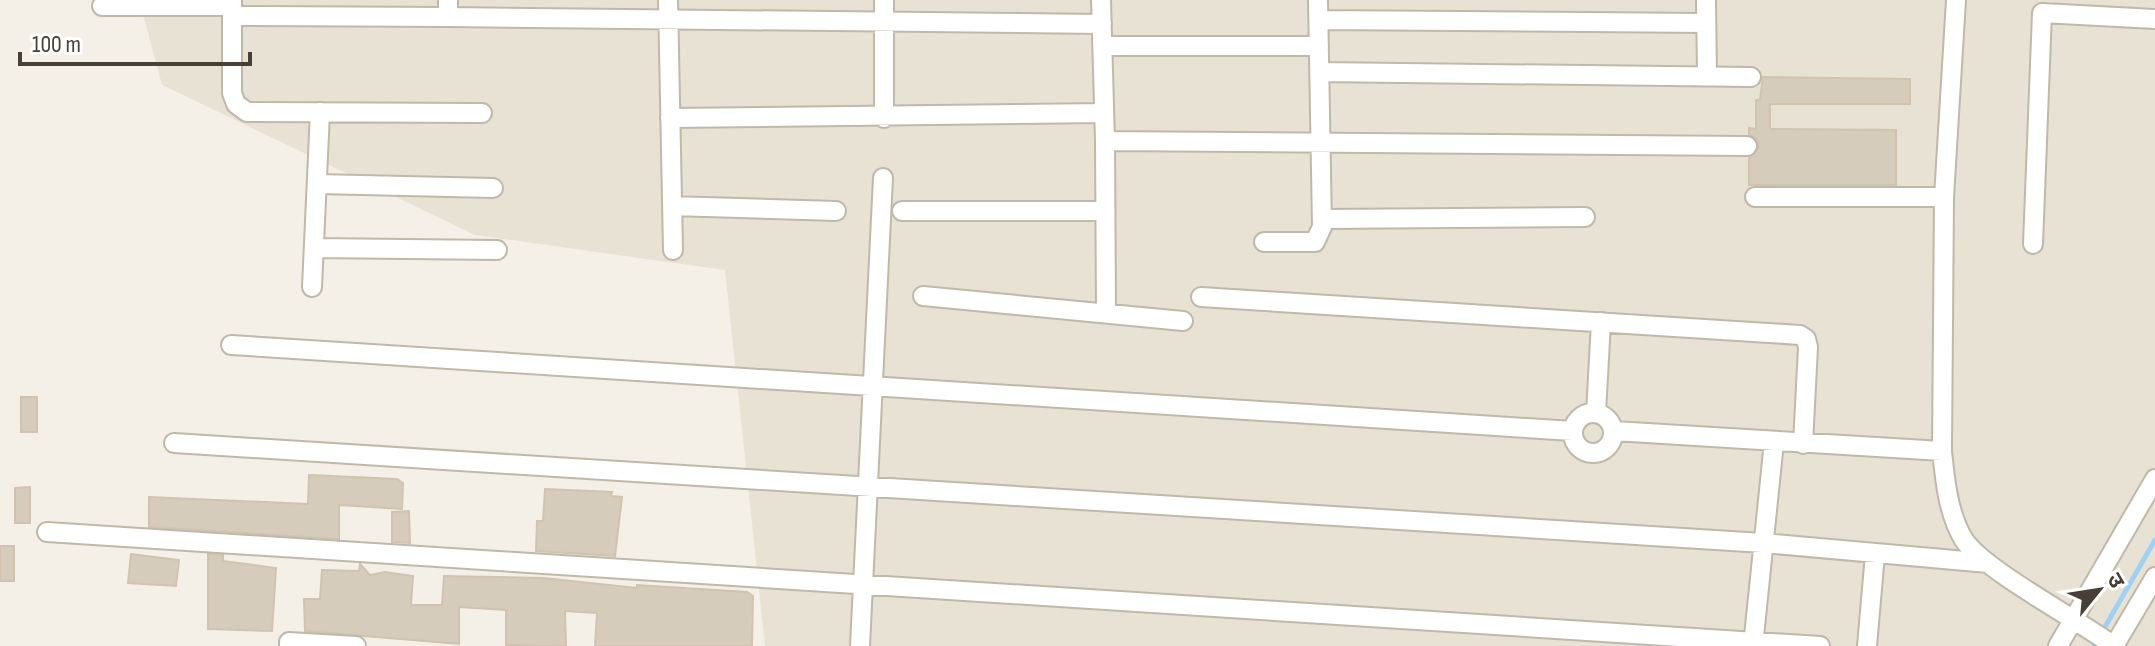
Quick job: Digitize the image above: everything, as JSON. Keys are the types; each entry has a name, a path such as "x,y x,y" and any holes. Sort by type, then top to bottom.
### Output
{"street":[{"path":"668,0 673,250"},
{"path":"884,0 884,118"},
{"path":"1101,0 1106,313"},
{"path":"1264,242 1315,242 1320,236 1318,0"},
{"path":"1706,0 1707,76"},
{"path":"1956,0 1944,197 1942,451 1946,488 1955,518 1965,540 1988,563 2112,645 2155,577"},
{"path":"102,6 448,9 668,21 1102,24"},
{"path":"232,7 232,93 236,104 247,112 482,113"},
{"path":"2033,244 2042,13 2155,19"},
{"path":"1319,20 1706,23"},
{"path":"1103,46 1319,46"},
{"path":"1320,72 1751,77"},
{"path":"312,287 320,112"},
{"path":"670,118 884,118 1104,113"},
{"path":"1105,141 1747,146"},
{"path":"860,646 883,178"},
{"path":"317,184 493,188"},
{"path":"1755,197 1944,197"},
{"path":"672,206 836,211"},
{"path":"902,211 1105,211"},
{"path":"1322,219 1585,217"},
{"path":"314,248 497,250"},
{"path":"923,296 1183,321"},
{"path":"1201,297 1800,335 1806,339 1808,347 1803,444"},
{"path":"1596,413 1601,322"},
{"path":"231,345 1573,431"},
{"path":"1596,413 1608,419 1614,431 1606,450 1593,454 1580,449 1573,431 1578,419 1596,413"},
{"path":"1614,431 1942,451"},
{"path":"1753,644 1774,442"},
{"path":"174,443 1763,543 1988,563"},
{"path":"2058,646 2155,479"},
{"path":"47,532 1820,646"},
{"path":"1867,646 1875,554"},
{"path":"289,646 289,642 356,646"}],"shaded area":[{"path":"139,0 2155,0 2155,646 765,646 725,270 475,235 162,85"}],"building":[{"path":"1763,77 1910,79 1910,104 1770,104 1770,129 1896,130 1896,185 1749,185 1749,158 1759,147 1757,139 1749,134 1749,128 1756,129 1756,100 1760,100"},
{"path":"21,397 37,397 37,432 21,432"},
{"path":"309,475 397,479 403,483 402,509 339,505 339,539 149,527 149,497 308,504"},
{"path":"30,487 30,523 15,523 15,488"},
{"path":"545,489 612,492 611,496 622,497 615,556 536,551 537,521 543,521"},
{"path":"409,511 410,543 392,542 392,512"},
{"path":"0,546 14,546 14,581 0,581"},
{"path":"131,554 179,560 176,586 128,583"},
{"path":"208,554 223,555 223,561 276,568 272,631 208,629"},
{"path":"360,564 370,575 385,572 413,576 411,605 442,605 444,576 543,578 637,588 637,585 747,592 753,596 752,646 595,646 597,613 565,611 566,646 506,645 506,610 459,607 459,644 305,631 304,599 320,599 322,570 359,571"}],"waterway":[{"path":"2094,646 2155,540"}]}
